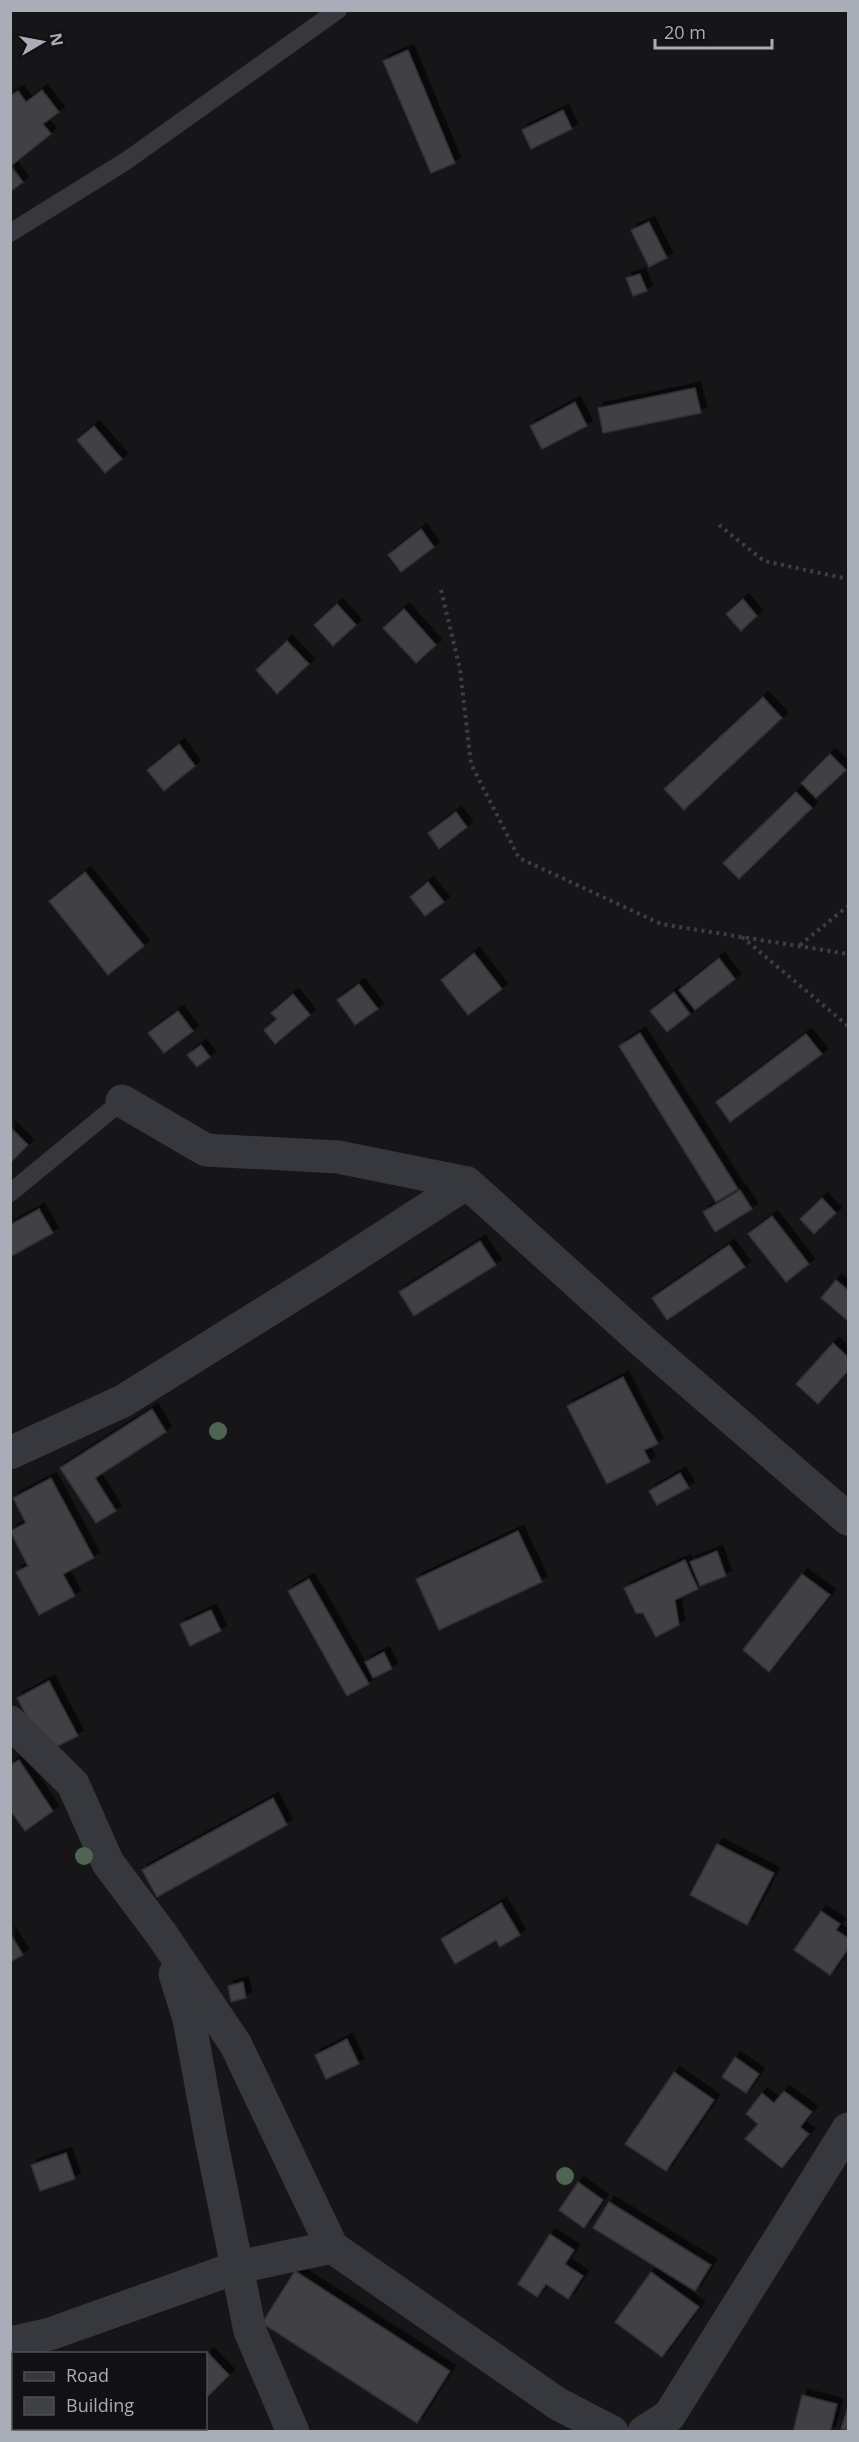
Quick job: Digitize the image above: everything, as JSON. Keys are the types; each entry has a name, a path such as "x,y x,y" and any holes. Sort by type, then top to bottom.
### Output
{"street":[{"path":"122,1101 206,1150 338,1157 467,1182 642,1341 849,1519"},
{"path":"10,1453 123,1401 322,1277 467,1182"},
{"path":"10,1722 72,1784 108,1863 162,1935 236,2045 332,2247 558,2404 612,2432"},
{"path":"162,1935 189,2019 250,2331 292,2432"},
{"path":"644,2432 669,2416 849,2128"},
{"path":"10,2343 50,2334 238,2267 332,2247"}],"lane":[{"path":"10,233 126,161 338,10"},
{"path":"10,1193 122,1101"}],"path":[{"path":"718,525 764,561 849,579"},
{"path":"441,590 460,669 471,764 519,858 661,924 849,954"},
{"path":"799,946 849,906"},
{"path":"742,936 849,1026"}],"building":[{"path":"408,50 455,163 431,173 383,61"},
{"path":"42,90 59,112 43,124 51,134 11,166 23,182 10,192 10,96 18,91 26,102"},
{"path":"563,110 572,129 531,149 522,130"},
{"path":"649,222 667,258 649,267 631,230"},
{"path":"640,274 647,291 633,296 626,278"},
{"path":"695,388 701,413 603,433 598,408"},
{"path":"575,402 587,426 542,449 530,426"},
{"path":"94,426 122,459 105,473 77,440"},
{"path":"421,529 434,547 401,572 388,555"},
{"path":"743,599 757,616 741,631 726,614"},
{"path":"337,604 356,625 333,646 314,625"},
{"path":"404,609 436,645 416,663 383,628"},
{"path":"287,641 309,664 277,694 256,670"},
{"path":"763,697 782,718 684,810 664,789"},
{"path":"179,744 195,766 164,791 147,770"},
{"path":"830,754 846,770 816,798 801,783"},
{"path":"796,792 812,808 739,879 723,863"},
{"path":"456,812 467,827 439,849 428,833"},
{"path":"85,872 144,946 108,975 49,901"},
{"path":"428,882 444,902 425,916 410,897"},
{"path":"474,953 502,989 468,1015 441,980"},
{"path":"719,958 735,979 695,1010 679,990"},
{"path":"359,984 378,1009 355,1025 337,1000"},
{"path":"674,992 690,1014 667,1032 650,1011"},
{"path":"293,994 310,1015 275,1044 264,1030 277,1019 271,1013"},
{"path":"178,1011 193,1031 164,1053 148,1033"},
{"path":"640,1033 738,1189 716,1202 619,1046"},
{"path":"806,1034 822,1054 730,1122 716,1102"},
{"path":"201,1045 210,1057 197,1067 187,1055"},
{"path":"10,1127 28,1145 10,1163"},
{"path":"740,1190 752,1209 715,1232 703,1212"},
{"path":"822,1198 836,1213 814,1234 800,1219"},
{"path":"39,1209 53,1233 10,1257 10,1225"},
{"path":"772,1216 809,1264 786,1282 748,1234"},
{"path":"480,1241 496,1265 414,1316 399,1292"},
{"path":"729,1245 745,1267 667,1320 652,1298"},
{"path":"836,1280 848,1290 848,1321 821,1298"},
{"path":"833,1343 848,1357 848,1371 818,1404 796,1384"},
{"path":"623,1377 658,1444 644,1450 650,1462 607,1484 567,1406"},
{"path":"152,1409 166,1432 95,1478 116,1511 96,1523 60,1468"},
{"path":"680,1473 689,1488 657,1505 649,1491"},
{"path":"51,1478 94,1558 63,1574 75,1596 39,1615 16,1572 28,1566 10,1531 26,1523 13,1498"},
{"path":"518,1531 542,1582 439,1630 416,1579"},
{"path":"717,1551 726,1576 700,1586 690,1562"},
{"path":"685,1560 698,1589 675,1600 679,1625 656,1637 643,1613 636,1613 624,1588"},
{"path":"802,1574 830,1595 769,1672 743,1650"},
{"path":"309,1579 369,1684 347,1696 288,1591"},
{"path":"211,1610 221,1631 190,1646 180,1624"},
{"path":"384,1652 392,1669 373,1678 365,1662"},
{"path":"49,1681 78,1736 46,1752 17,1698"},
{"path":"19,1760 53,1811 25,1831 10,1810 10,1765"},
{"path":"273,1798 287,1825 157,1897 142,1870"},
{"path":"717,1844 774,1873 747,1925 690,1895"},
{"path":"501,1903 520,1935 500,1947 496,1940 455,1964 441,1939"},
{"path":"821,1911 840,1924 836,1930 848,1938 848,1949 830,1975 794,1950"},
{"path":"10,1933 23,1955 10,1962"},
{"path":"243,1982 246,1998 231,2002 228,1986"},
{"path":"347,2039 359,2064 326,2079 315,2055"},
{"path":"735,2057 759,2074 746,2093 722,2077"},
{"path":"674,2072 714,2100 666,2171 625,2144"},
{"path":"784,2091 812,2112 800,2127 809,2134 782,2168 745,2139 758,2124 746,2114 762,2093 774,2103"},
{"path":"66,2153 75,2179 40,2191 31,2165"},
{"path":"578,2182 603,2200 584,2228 559,2210"},
{"path":"609,2202 711,2265 695,2291 593,2228"},
{"path":"550,2234 574,2250 565,2264 583,2276 568,2299 546,2284 537,2297 518,2284"},
{"path":"295,2271 450,2371 417,2423 262,2323"},
{"path":"651,2272 699,2307 662,2357 615,2322"},
{"path":"207,2354 229,2375 207,2397"},
{"path":"802,2395 837,2404 830,2432 793,2432"},
{"path":"848,2406 848,2431 841,2429"}]}
